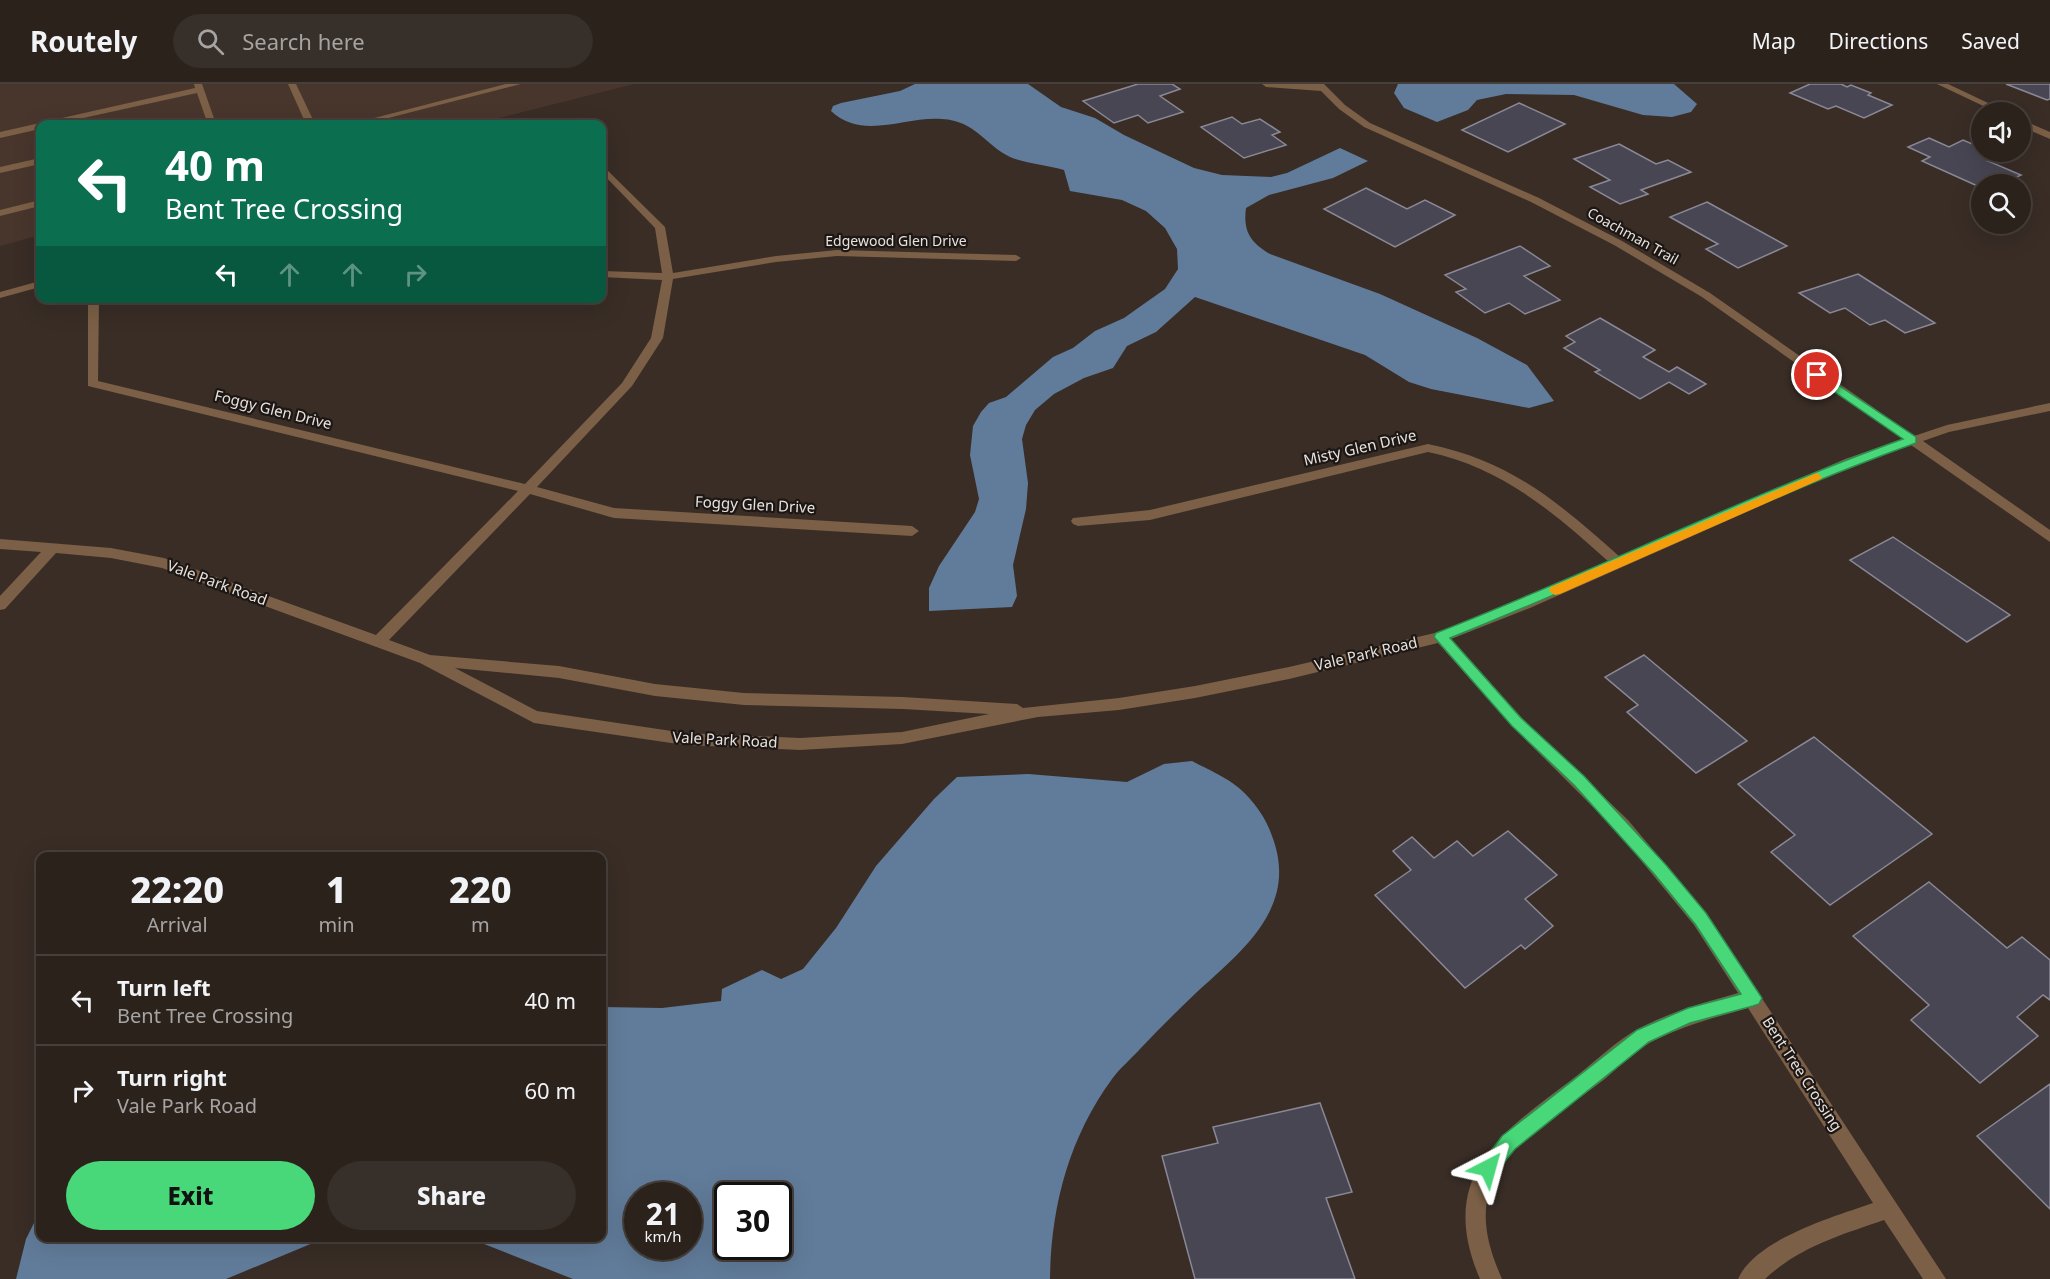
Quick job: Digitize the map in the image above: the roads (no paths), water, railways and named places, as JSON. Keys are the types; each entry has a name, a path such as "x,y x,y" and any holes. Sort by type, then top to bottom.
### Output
{"street":[{"path":"292,84 309,120"},
{"path":"372,120 517,84"},
{"name":"Coachman Trail","path":"1266,84 1322,87 1342,107 1367,125 1535,200 1618,243 1706,295 2050,537"},
{"path":"1941,84 1980,102"},
{"path":"63,120 199,87 210,120"},
{"path":"0,135 36,127"},
{"path":"2031,127 2050,136"},
{"path":"0,170 36,161"},
{"path":"378,642 626,386 657,338 668,277 660,227 606,172"},
{"path":"0,213 36,204"},
{"name":"Edgewood Glen Drive","path":"668,277 776,259 837,253 1016,258"},
{"path":"606,274 668,277"},
{"path":"0,295 36,285"},
{"name":"Foggy Glen Drive","path":"94,303 92,382 528,489 614,513 912,531"},
{"name":"Vale Park Road","path":"0,544 111,553 164,563 424,659 534,717 685,739 800,744 902,738 1038,711 1119,704 1195,692 1289,673 1441,637 1619,563 1849,462 1947,429 2050,407"},
{"name":"Misty Glen Drive","path":"1078,521 1150,515 1428,448 1469,458 1522,483 1619,563"},
{"path":"0,605 54,547"},
{"name":"Bent Tree Crossing","path":"1441,637 1516,722 1579,781 1661,870 1700,919 1935,1279"},
{"name":"Vale Park Road","path":"424,659 559,672 655,690 744,699 903,703 1038,711"},
{"path":"1491,1279 1479,1253 1474,1221 1479,1193 1488,1168 1508,1143 1643,1036 1688,1016 1753,998"},
{"path":"1749,1279 1774,1256 1813,1234 1888,1208"}],"water":[{"path":"915,84 1028,84 1061,107 1095,118 1124,135 1194,168 1222,175 1271,177 1287,173 1340,148 1368,161 1333,178 1269,195 1246,208 1245,216 1249,235 1257,245 1270,254 1380,294 1477,338 1527,365 1554,401 1529,408 1431,389 1409,382 1365,355 1195,297 1156,332 1127,346 1113,368 1084,378 1054,394 1035,410 1026,425 1022,439 1028,483 1026,509 1013,565 1017,596 1012,607 929,611 929,588 939,566 975,512 979,499 970,455 973,426 981,412 989,403 1006,397 1053,357 1073,348 1095,331 1124,318 1165,289 1178,269 1177,249 1165,228 1146,211 1122,200 1070,191 1064,170 1010,157 963,124 942,119 928,119 870,126 843,120 831,111 833,106 841,103 900,91"},
{"path":"1398,84 1674,84 1697,104 1691,112 1672,117 1643,115 1574,95 1506,94 1477,100 1468,110 1437,122 1404,108 1394,93"},
{"path":"1192,761 1228,780 1250,798 1269,829 1278,861 1278,884 1273,905 1249,942 1122,1067 1084,1125 1065,1174 1059,1199 1054,1225 1050,1279 573,1279 479,1242 606,1242 606,1007 662,1008 721,1001 722,989 762,970 781,979 803,969 836,928 876,866 934,799 957,777 1028,774 1127,782 1164,764"},
{"path":"36,1219 36,1242 315,1242 226,1279 16,1279 26,1239"}]}
